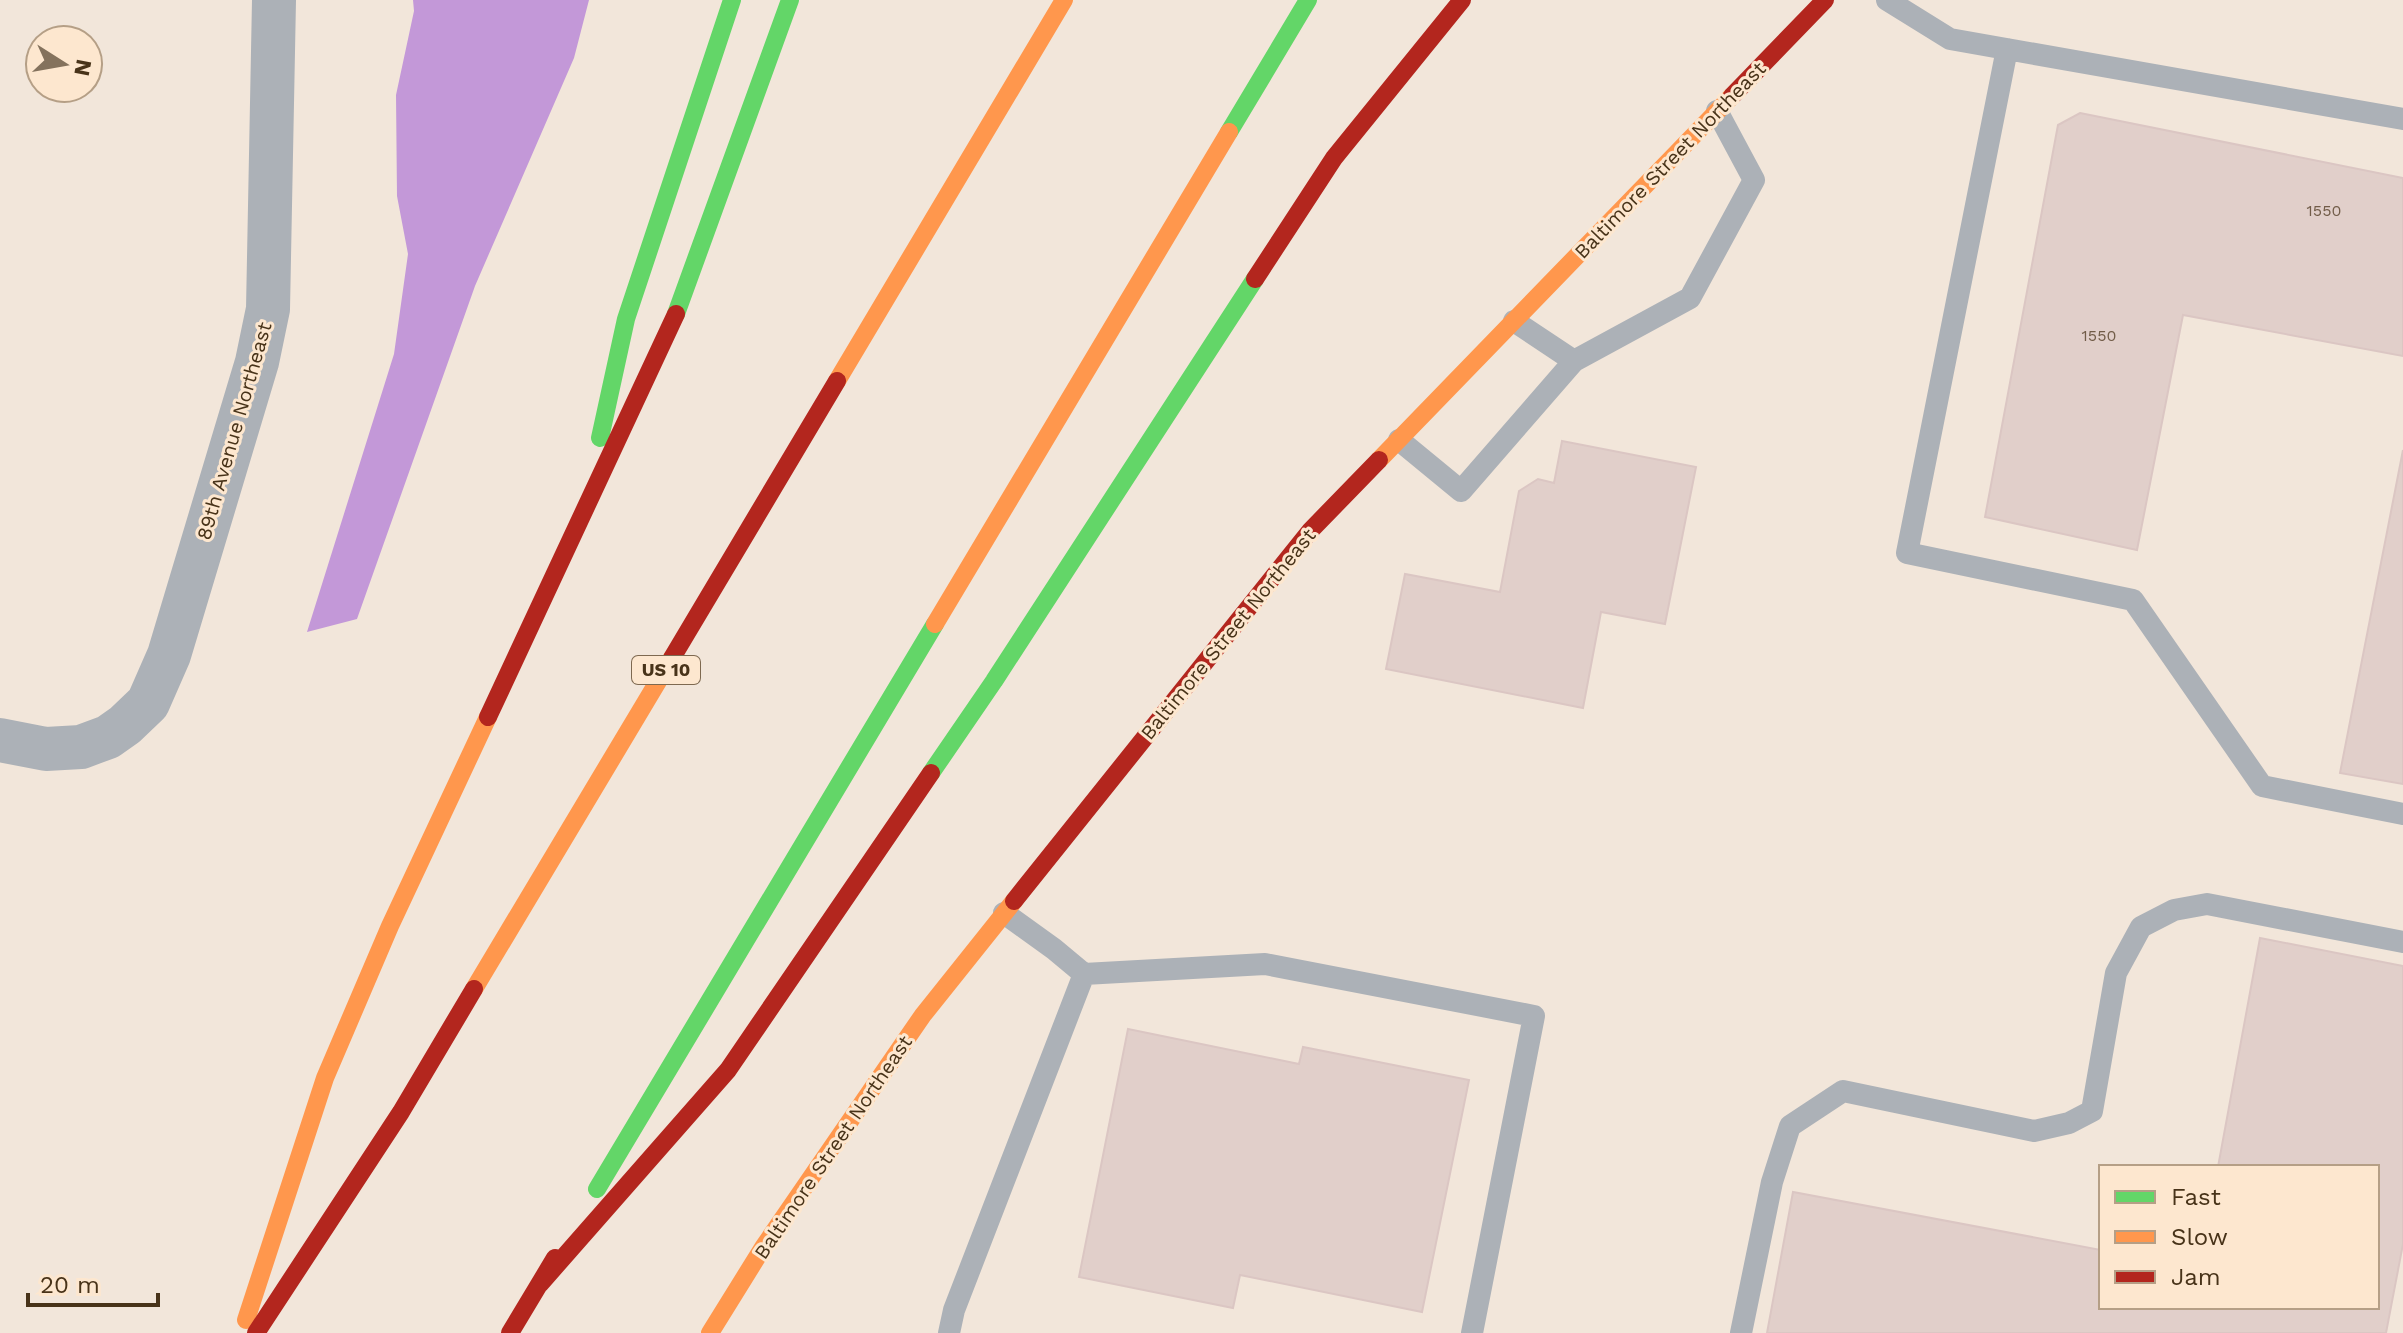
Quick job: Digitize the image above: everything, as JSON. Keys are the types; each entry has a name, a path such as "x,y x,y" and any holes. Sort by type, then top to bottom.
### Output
{"main road":[{"path":"583,518 626,319 732,0"},
{"path":"242,1333 325,1078 390,926 681,304 790,0"},
{"name":"US 10","path":"256,1333 401,1112 1064,0"},
{"path":"510,1333 1308,0"},
{"path":"540,1284 728,1070 994,681 1334,158 1462,0"},
{"name":"Baltimore Street Northeast","path":"710,1333 764,1246 923,1015 1310,531 1825,0"}],"street":[{"name":"89th Avenue Northeast","path":"0,740 46,749 81,747 108,737 148,703 169,655 257,362 268,309 274,0"}],"lane":[{"path":"1887,0 1950,39 2403,119"},
{"path":"2007,49 1907,553 2133,600 2262,786 2403,814"},
{"path":"1399,440 1461,491 1574,361 1690,298 1754,180 1717,111"},
{"path":"1514,321 1574,361"},
{"path":"1741,1333 1772,1182 1790,1126 1843,1091 2034,1131 2069,1123 2092,1111 2116,973 2141,927 2174,910 2207,904 2403,942"},
{"path":"1004,913 1084,974 1265,964 1534,1016 1472,1333"},
{"path":"949,1333 954,1310 1084,974"}],"shaded area":[{"path":"413,0 589,0 574,58 475,286 357,619 307,632 394,354 408,254 397,196 396,95 414,11"}],"building":[{"path":"2080,113 2403,178 2403,356 2183,315 2137,550 1985,517 2058,125"},
{"path":"1562,441 1696,467 1665,624 1601,612 1583,708 1386,669 1405,574 1500,592 1519,491 1538,479 1554,483"},
{"path":"2403,450 2403,784 2340,773"},
{"path":"2260,938 2403,966 2403,1244 2386,1333 1767,1333 1793,1192 2099,1250 2099,1309 2379,1309 2379,1165 2218,1165"},
{"path":"1128,1029 1299,1064 1303,1047 1469,1080 1422,1312 1240,1275 1233,1308 1079,1277"}],"traffic: fast":[{"path":"600,438 626,319 732,0"},
{"path":"676,314 790,0"},
{"path":"1229,132 1308,0"},
{"path":"931,773 1255,279"},
{"path":"597,1189 935,624"}],"traffic: slow":[{"path":"837,381 1064,0"},
{"path":"1379,460 1732,96"},
{"path":"935,624 1229,132"},
{"path":"474,989 672,658"},
{"path":"246,1320 325,1078 390,926 488,717"},
{"path":"710,1333 764,1246 923,1015 1014,901"}],"traffic: jam":[{"path":"1255,279 1334,158 1462,0"},
{"path":"1732,96 1825,0"},
{"path":"488,717 676,314"},
{"path":"672,658 837,381"},
{"path":"1014,901 1310,531 1379,460"},
{"path":"540,1284 728,1070 931,773"},
{"path":"256,1333 401,1112 474,989"},
{"path":"510,1333 555,1258"}]}
